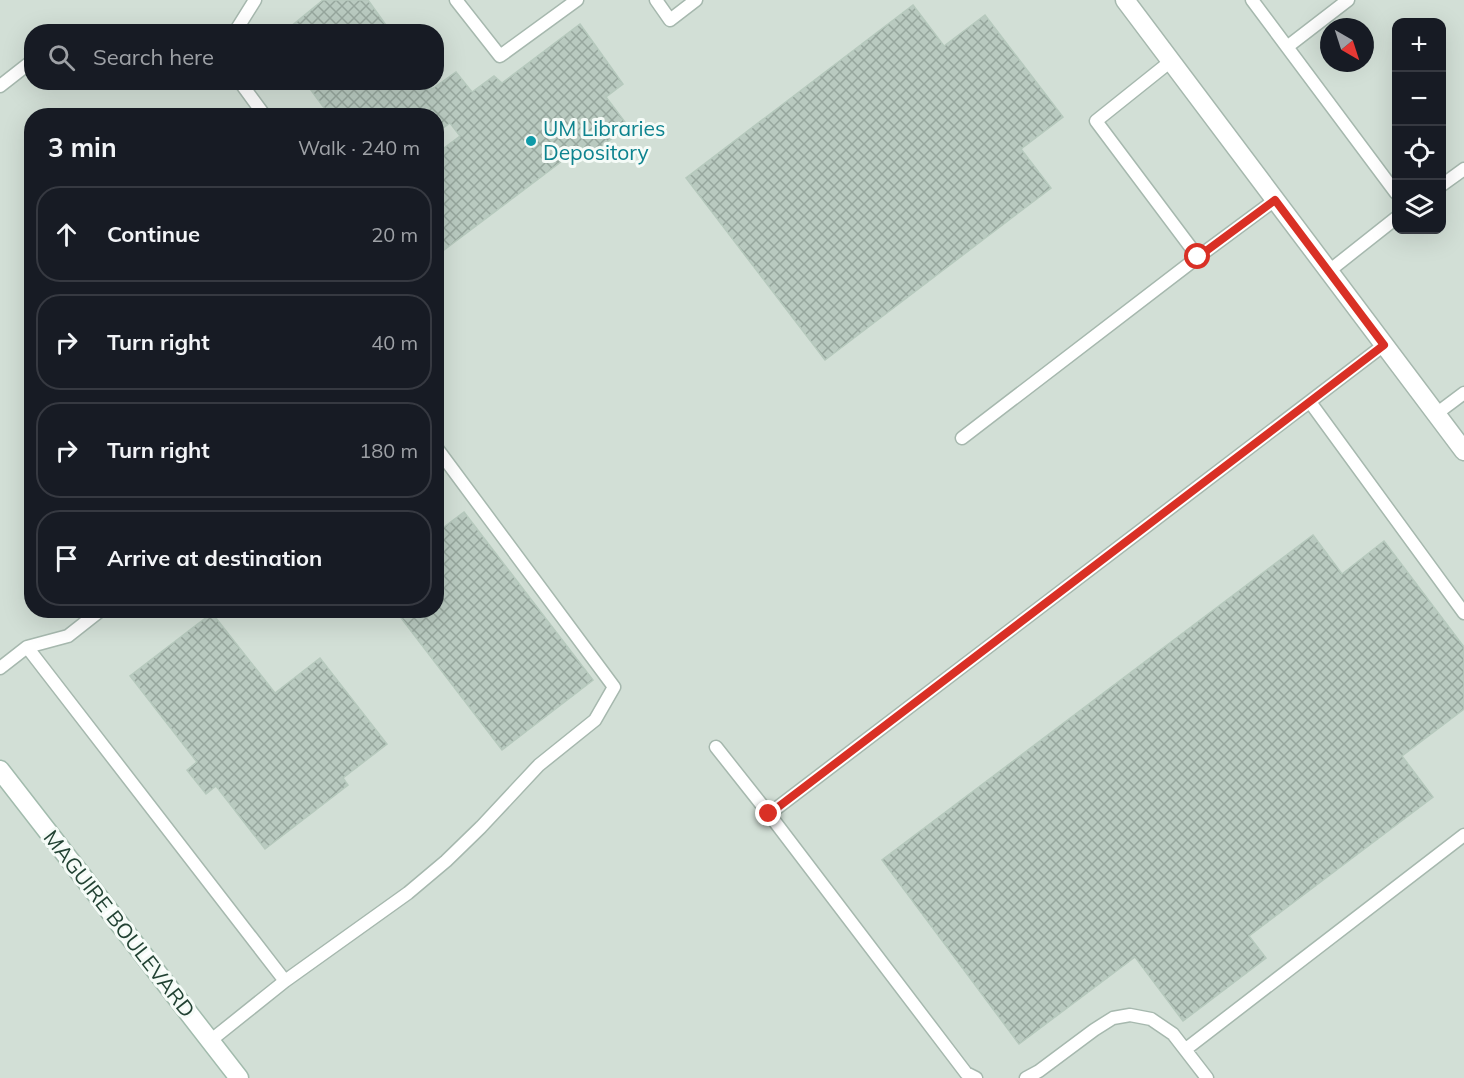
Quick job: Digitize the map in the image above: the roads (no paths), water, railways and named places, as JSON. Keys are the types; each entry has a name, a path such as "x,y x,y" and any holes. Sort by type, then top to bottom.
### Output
{"street":[{"path":"1125,0 1464,451"},
{"name":"MAGUIRE BOULEVARD","path":"0,770 239,1078"}],"lane":[{"path":"240,24 255,0"},
{"path":"456,0 501,56 577,0"},
{"path":"656,0 670,20 696,0"},
{"path":"1252,0 1392,188"},
{"path":"1287,47 1348,0"},
{"path":"1171,61 1096,121 1198,257"},
{"path":"0,86 24,67"},
{"path":"246,90 259,108"},
{"path":"1446,182 1464,169"},
{"path":"962,438 1275,200"},
{"path":"1329,271 1392,221"},
{"path":"769,814 1384,345"},
{"path":"1436,414 1464,393"},
{"path":"1310,402 1464,613"},
{"path":"210,1041 285,981 408,893 446,861 539,765 595,720 614,687 444,458"},
{"path":"0,668 27,647 68,636 91,618"},
{"path":"27,647 285,981"},
{"path":"716,747 966,1073 976,1078"},
{"path":"1186,1050 1464,836"},
{"path":"1026,1078 1113,1018 1130,1015 1151,1018 1173,1034 1207,1078"}],"place":[{"name":"UM Libraries Depository","path":"531,141"}]}
